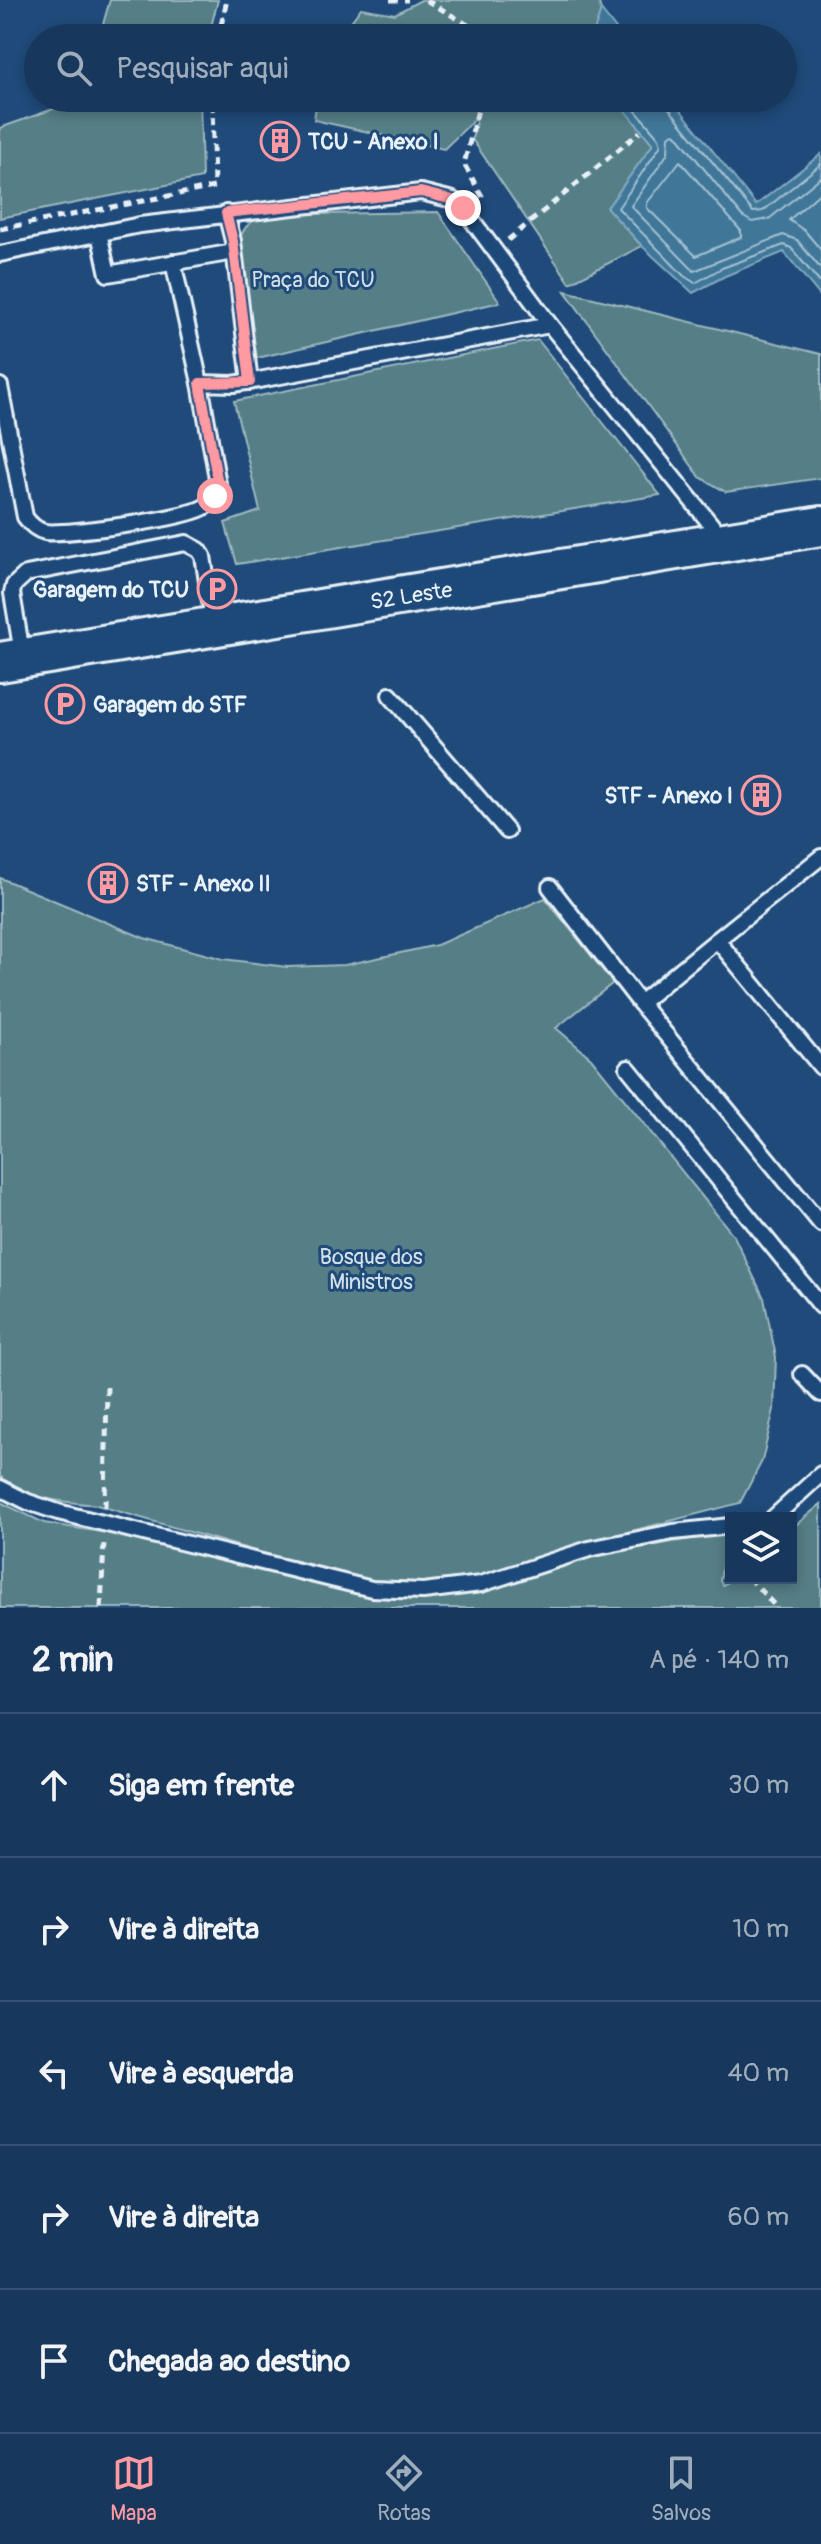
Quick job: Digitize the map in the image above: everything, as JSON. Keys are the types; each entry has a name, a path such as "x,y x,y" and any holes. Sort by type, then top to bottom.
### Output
{"main road":[{"name":"S2 Leste","path":"11,660 821,526"}],"lane":[{"path":"0,254 140,225 226,213 421,192 453,200 463,208 550,325 726,543"},
{"path":"226,213 234,252 250,382"},
{"path":"99,233 108,274 234,252"},
{"path":"0,386 25,517 38,530 47,532 182,515 205,507 215,496 218,484 200,383 173,262"},
{"path":"200,383 250,382 550,325"},
{"path":"11,660 12,593 18,580 26,574 186,543 203,556 214,627"},
{"path":"390,695 507,831"},
{"path":"640,1003 821,857"},
{"path":"550,887 640,1003 821,1224"},
{"path":"717,940 821,1067"},
{"path":"628,1068 821,1306"},
{"path":"802,1374 821,1394"},
{"path":"780,1512 821,1474"},
{"path":"0,1488 28,1502 105,1524 372,1589 423,1591 481,1584 589,1549 673,1532 725,1527"}],"path":[{"path":"221,24 227,0"},
{"path":"390,0 408,0"},
{"path":"426,0 466,24"},
{"path":"0,229 214,187 212,112"},
{"path":"477,112 464,164 484,200"},
{"path":"502,233 507,241 640,132"},
{"path":"101,1608 107,1384"},
{"path":"755,1584 777,1608"}],"green space":[{"path":"110,0 218,0 212,24 103,24"},
{"path":"421,0 598,0 601,10 596,24 349,24 361,8 395,14"},
{"path":"45,112 200,112 202,178 0,218 0,128"},
{"path":"315,112 627,112 653,144 607,208 642,246 570,283 472,139 477,117 444,149 314,120"},
{"name":"Praça do TCU","path":"438,212 500,302 257,358 236,243 246,227 260,215"},
{"path":"565,291 821,354 821,478 726,492 700,477"},
{"path":"538,340 660,495 237,564 225,523 260,511 234,401"},
{"name":"Bosque dos Ministros","path":"0,878 144,938 223,959 287,967 345,965 437,945 545,898 613,983 556,1028 591,1058 734,1236 764,1298 776,1357 774,1409 762,1461 740,1503 581,1544 480,1578 424,1585 372,1585 97,1505 33,1495 0,1476"},
{"path":"0,1502 44,1523 114,1534 228,1562 374,1592 483,1589 590,1557 725,1533 720,1581 723,1585 797,1584 797,1524 821,1504 821,1608 0,1608"}],"water":[{"path":"601,10 612,24 596,24"},
{"path":"627,112 682,112 756,205 821,154 821,297 784,252 693,293 642,246 607,208 653,144"}],"place":[{"name":"TCU - Anexo I","path":"280,141"},
{"name":"Garagem do TCU","path":"217,589"},
{"name":"Garagem do STF","path":"65,704"},
{"name":"STF - Anexo I","path":"761,795"},
{"name":"STF - Anexo II","path":"108,883"}],"route":[{"path":"215,496 218,484 200,383 250,382 233,241 226,213 421,192 453,200 463,208"}]}
